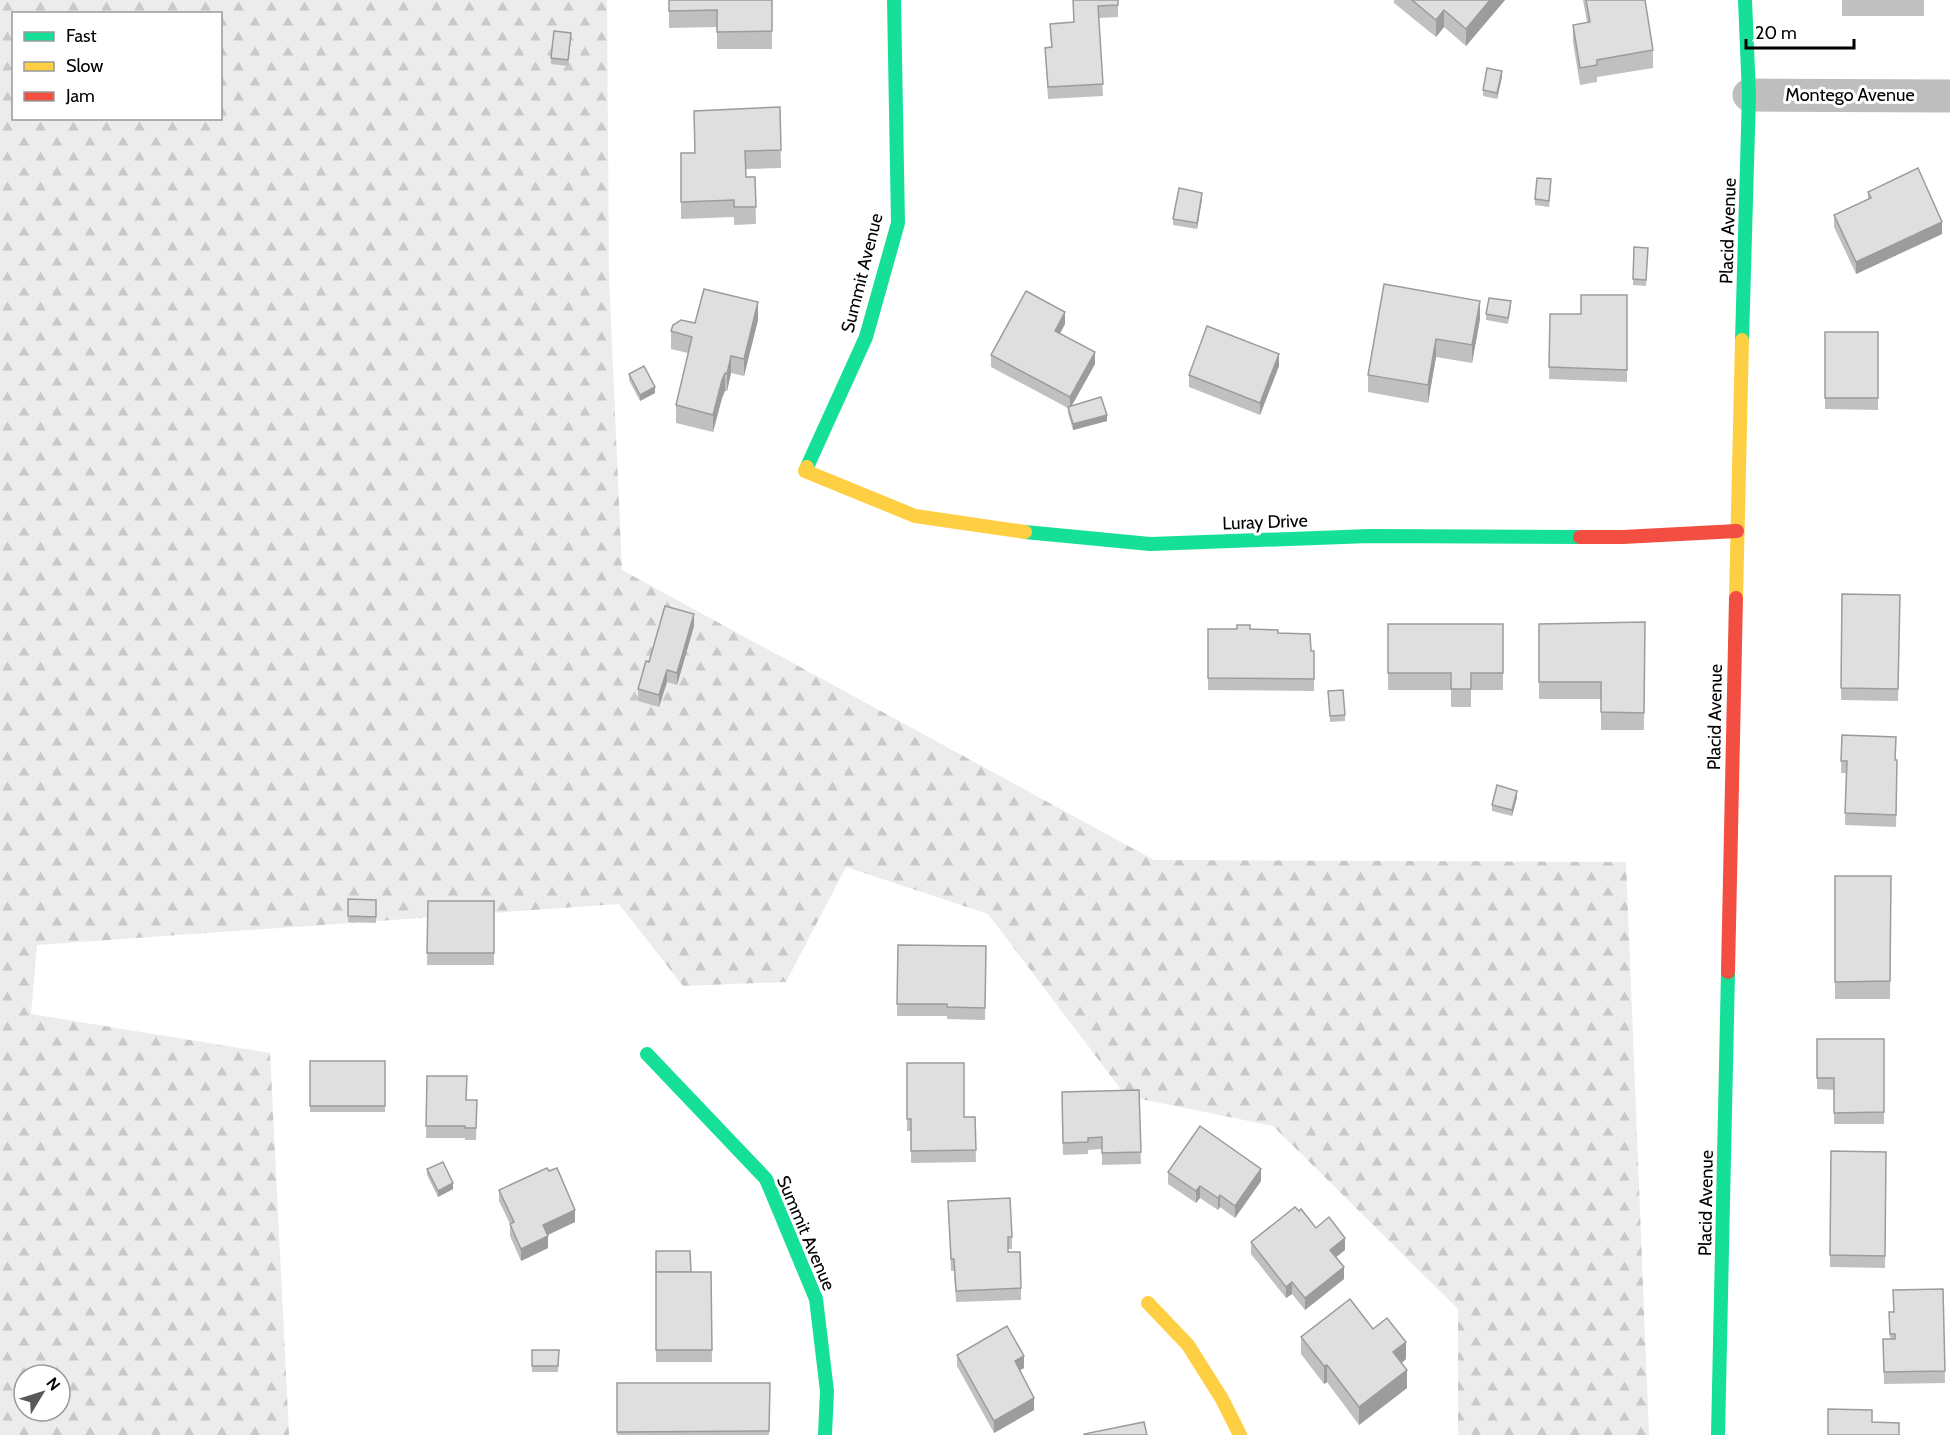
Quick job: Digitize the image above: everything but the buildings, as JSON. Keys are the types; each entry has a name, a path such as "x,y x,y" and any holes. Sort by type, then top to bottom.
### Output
{"street":[{"name":"Summit Avenue","path":"806,471 866,337 898,223 894,0"},
{"name":"Placid Avenue","path":"1718,1435 1737,531 1749,95 1745,0"},
{"name":"Montego Avenue","path":"1749,95 1950,96"},
{"name":"Luray Drive","path":"806,471 915,516 1024,532 1150,544 1370,536 1623,537 1737,531"},
{"name":"Summit Avenue","path":"647,1054 766,1179 816,1299 826,1391 825,1435"},
{"path":"1148,1303 1188,1345 1222,1399 1240,1435"}],"green space":[{"path":"0,0 607,0 609,277 622,570 1154,860 1626,862 1649,1435 1458,1435 1458,1309 1273,1126 1126,1096 988,914 846,867 786,982 683,986 619,904 37,945 31,1014 270,1053 289,1435 0,1435"}],"traffic: fast":[{"path":"807,467 866,337 898,223 894,0"},
{"path":"1742,340 1749,95 1745,0"},
{"path":"1025,532 1150,544 1370,536 1580,537"},
{"path":"1718,1435 1728,972"},
{"path":"647,1054 766,1179 816,1299 827,1391 825,1435"}],"traffic: slow":[{"path":"1736,598 1742,340"},
{"path":"807,467 805,471 915,516 1025,532"},
{"path":"1148,1303 1188,1345 1222,1399 1240,1435"}],"traffic: jam":[{"path":"1580,537 1737,531"},
{"path":"1728,972 1736,598"}]}
